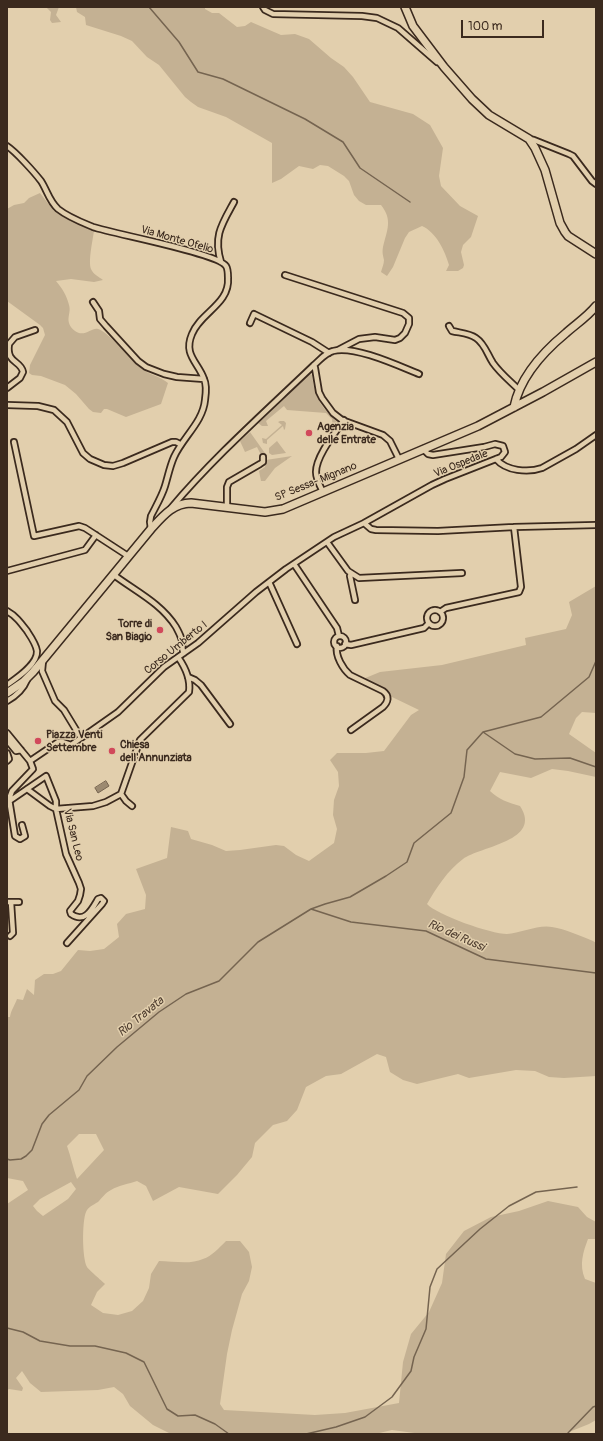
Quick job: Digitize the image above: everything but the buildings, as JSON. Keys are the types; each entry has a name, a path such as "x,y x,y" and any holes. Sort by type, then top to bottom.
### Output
{"street":[{"path":"263,7 265,10 273,14 377,18 398,28 444,67"},
{"path":"405,7 413,26 444,67 480,108 529,140 540,157 560,223 565,232 596,254"},
{"path":"529,140 534,140 573,156 596,184"},
{"name":"Via Monte Ofelio","path":"7,146 38,178 50,199 58,208 70,216 94,227 188,251 221,262 226,266 228,282 222,300 199,321 191,335 191,358 204,379 206,387 206,400 202,413 180,444 170,466 163,492 150,522 150,529"},
{"path":"221,262 219,255 218,235 220,228 234,202"},
{"path":"169,510 191,484 314,365 329,353 359,339 375,337 395,340 400,338 405,333 409,324 409,318 403,313 285,275"},
{"path":"93,302 99,311 100,319 138,361 146,367 177,377 204,379"},
{"path":"514,407 520,390 528,375 546,352 567,332 586,317 596,306"},
{"path":"250,323 254,314 312,342 329,353"},
{"path":"449,326 452,331 472,335 478,339 485,347 498,370 520,390"},
{"path":"7,388 20,378 23,372 22,368 14,362 9,355 9,344 15,337 35,330"},
{"path":"338,350 369,356 419,374"},
{"name":"SP Sessa- Mignano","path":"7,693 27,678 150,529 169,510 178,505 187,503 271,512 283,509 464,432 514,407 596,362"},
{"path":"314,365 317,386 322,398 337,416 383,435 391,444 399,459"},
{"path":"7,405 38,406 54,410 67,422 83,453 90,459 104,465 113,466 123,463 172,442 180,444"},
{"path":"323,492 317,477 317,466 321,455 344,420"},
{"path":"496,459 508,468 531,471 537,470 564,456 596,435"},
{"path":"14,442 34,536 79,526 96,535 128,556"},
{"name":"Via Ospedale","path":"364,523 445,479 503,456 505,452 503,446 498,444 433,455 428,454 422,449"},
{"path":"227,507 227,487 229,482 263,462 263,457"},
{"path":"364,523 371,528 389,530 463,531 514,527 596,525"},
{"name":"Corso Umberto I","path":"30,761 58,742 71,745 118,712 160,671 203,639 269,582 327,542 364,523"},
{"path":"440,612 443,616 441,624 432,626 427,619 430,612 440,612 446,608 518,592 521,587 514,527"},
{"path":"7,571 85,550 96,535"},
{"path":"327,542 351,573 359,578 364,579 462,573"},
{"path":"294,564 337,628 339,636"},
{"path":"351,573 350,576 355,600"},
{"path":"114,574 160,607 174,624 182,642 182,649 184,653"},
{"path":"269,582 297,644"},
{"path":"7,612 14,616 24,626 37,651 36,657 30,665 7,685"},
{"path":"337,646 342,647 345,644 351,645 424,628 429,623"},
{"path":"339,636 346,639 345,644"},
{"path":"339,636 334,640 337,646 336,651 337,656 346,672 383,691 388,697 388,701 383,707 351,730"},
{"path":"8,802 27,789 56,809 93,806 106,802 121,794 140,740 188,694 190,688 188,677 178,657"},
{"path":"44,658 42,671 55,701 64,710 81,738"},
{"path":"188,677 201,685 230,724"},
{"path":"7,702 19,693 27,678"},
{"path":"7,733 30,761 33,769 12,791 8,802 9,814 15,836 20,839 25,836 22,825"},
{"path":"7,740 16,751 21,750"},
{"path":"7,753 9,759 7,761"},
{"name":"Via San Leo","path":"27,789 46,776 55,796 56,809 66,854 80,883 81,889 78,901 70,912 71,914 78,917 84,917 98,899 101,898 104,901 67,943"},
{"path":"121,794 132,806"},
{"path":"10,936 13,933 9,902 19,902"}],"shaded area":[{"path":"46,7 59,7 56,15 61,22 52,23 50,20 51,12"},
{"path":"76,7 205,7 205,9 212,13 219,13 237,27 245,26 251,22 281,35 295,34 309,39 344,67 353,77 370,102 413,114 430,125 443,148 439,176 441,186 460,206 478,216 471,237 463,245 461,252 464,265 463,268 458,271 446,271 449,265 442,248 436,237 422,226 409,232 393,267 387,276 381,272 384,262 383,247 388,220 385,210 381,205 366,205 359,201 354,195 349,181 328,166 320,165 313,169 299,166 281,179 272,183 272,143 226,117 198,107 185,97 159,65 147,57 132,41 86,25 85,17 77,12"},
{"path":"40,193 54,211 94,230 90,265 93,272 103,280 94,282 71,279 56,281 64,292 70,308 69,324 78,333 85,333 96,329 103,331 141,368 168,383 161,404 126,417 107,409 104,409 101,413 93,412 65,385 29,373 30,365 45,335 43,328 40,325 7,301 7,209 14,205 24,203 29,198"},
{"path":"310,374 312,375 319,401 337,422 333,430 332,419 326,413 287,410 284,406 266,421 268,426 262,426 258,423"},
{"path":"284,421 286,423 285,429 284,430 283,426 267,440 267,444 263,443 262,438 266,439 282,425 278,422"},
{"path":"250,432 267,456 260,453 257,447 245,452 240,441"},
{"path":"277,441 286,453 272,455 269,453 269,448"},
{"path":"292,456 275,468 265,481 261,481 259,471 265,467 266,460"},
{"path":"596,586 596,713 582,712 576,718 569,734 596,753 596,777 552,769 531,778 500,772 490,791 512,804 520,806 525,818 523,827 517,835 507,841 472,854 463,859 452,868 427,904 452,918 489,931 507,934 547,926 568,931 596,943 596,1076 564,1078 549,1077 535,1071 516,1070 469,1078 458,1074 417,1084 403,1080 390,1072 386,1057 377,1054 341,1074 326,1076 306,1087 297,1110 287,1121 273,1125 255,1143 252,1157 218,1194 179,1187 153,1201 146,1186 137,1181 114,1188 87,1210 84,1223 83,1240 84,1256 87,1267 105,1284 97,1292 91,1305 103,1313 118,1315 132,1311 143,1301 149,1288 151,1274 159,1261 198,1261 212,1254 226,1241 240,1241 249,1252 252,1267 249,1281 242,1294 232,1330 220,1404 224,1410 315,1415 345,1413 399,1403 403,1362 411,1334 429,1312 442,1283 446,1254 464,1231 491,1217 519,1211 548,1201 578,1207 587,1217 596,1222 596,1239 588,1239 583,1254 582,1269 585,1279 596,1283 596,1420 564,1434 422,1434 392,1430 375,1434 171,1434 153,1425 130,1406 123,1394 114,1387 98,1390 41,1392 30,1383 22,1371 16,1378 23,1388 22,1391 7,1390 7,1204 28,1190 23,1181 7,1178 7,1017 10,1017 17,999 23,1000 27,989 34,995 35,980 44,974 53,974 61,971 78,950 90,951 104,949 119,937 117,924 126,914 145,909 146,895 136,869 167,858 171,827 188,831 191,839 226,851 276,845 284,846 296,855 309,861 334,843 337,829 333,815 334,800 339,786 338,772 330,760 337,753 366,753 384,751 411,715 419,710 392,697 388,690 363,679 380,672 442,665 526,645 525,638 566,629 572,615 569,602","holes":["79,1134 96,1134 104,1150 77,1179 67,1146","71,1182 76,1189 68,1199 43,1216 33,1206 40,1199"]},
{"path":"106,781 109,786 98,793 95,788"}],"waterway":[{"path":"149,7 179,42 198,72 223,79 305,119 343,142 360,168 410,202"},
{"name":"Rio dei Russi","path":"7,1159 21,1159 26,1156 32,1150 42,1124 49,1115 79,1090 87,1076 117,1047 159,1012 186,994 219,981 258,942 311,909 350,897 407,862 414,843 451,813 464,777 467,750 483,732 541,717 589,677 596,661"},
{"path":"483,732 515,754 535,759 570,758 596,767"},
{"name":"Rio dei Russi","path":"311,909 351,922 426,931 486,959 596,973"},
{"path":"306,1434 336,1427 365,1417 392,1397 411,1371 414,1357 426,1329 430,1287 437,1269 480,1229 509,1206 536,1192 577,1187"},
{"path":"7,1328 23,1332 40,1341 70,1346 95,1346 126,1353 144,1362 167,1409 178,1416 195,1415 215,1424 229,1434"},
{"path":"567,1434 593,1407 596,1406"}],"place":[{"name":"Agenzia delle Entrate","path":"309,433"},
{"name":"Torre di San Biagio","path":"160,630"},
{"name":"Piazza Venti Settembre","path":"38,741"},
{"name":"Chiesa dell'Annunziata","path":"112,751"}],"water label":[{"name":"Rio Travata","path":"141,1017"}]}
